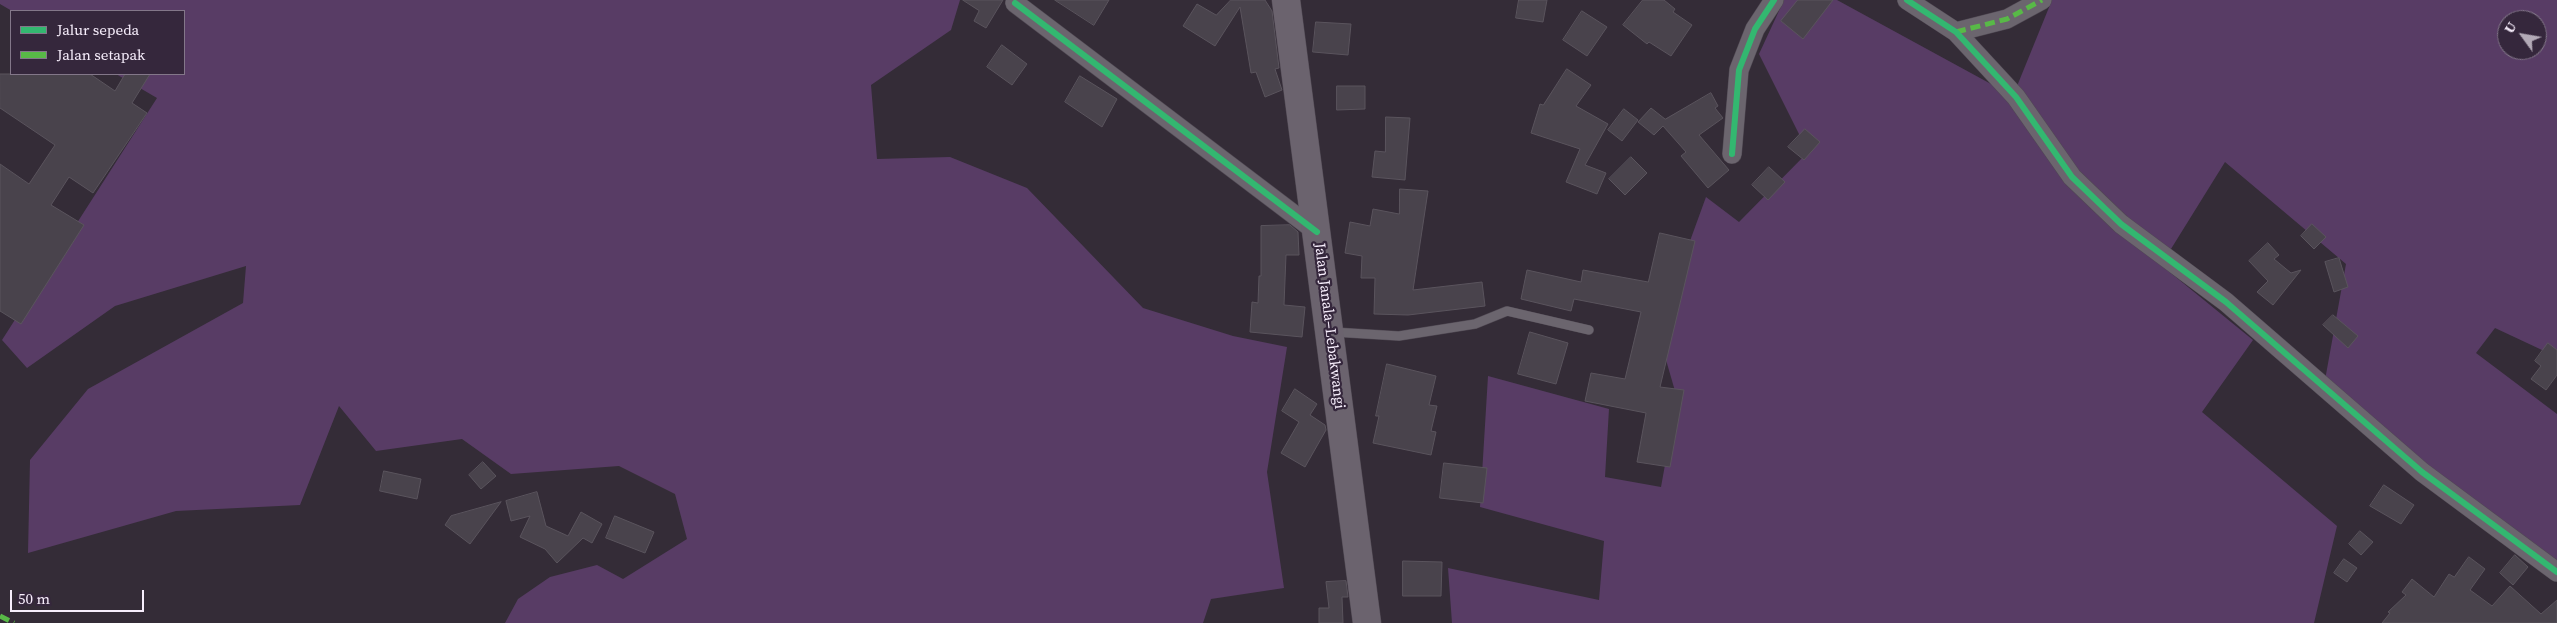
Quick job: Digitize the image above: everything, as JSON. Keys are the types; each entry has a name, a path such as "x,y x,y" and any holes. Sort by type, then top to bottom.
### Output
{"main road":[{"name":"Jalan Janala–Lebakwangi","path":"1286,0 1367,623"}],"street":[{"path":"1732,154 1739,70 1755,29 1774,0"},
{"path":"1907,0 1956,32 2016,97 2072,177 2121,224 2226,302 2422,472 2557,572"},
{"path":"1956,32 2007,19 2042,0"},
{"path":"1015,3 1317,232"}],"lane":[{"path":"1330,332 1399,336 1475,324 1507,311 1589,330"}],"shaded area":[{"path":"0,0 960,0 951,30 871,85 877,159 950,157 1027,188 1143,308 1233,336 1287,347 1267,472 1284,588 1211,599 1203,623 505,623 518,599 550,577 597,565 623,579 687,539 675,494 619,466 511,474 462,439 376,451 339,406 300,505 176,511 28,553 30,460 88,389 243,303 246,266 115,306 27,368 2,340 157,98 118,75 185,75 185,10 10,10 0,4"},
{"path":"1784,0 1837,0 2013,96 2052,0 2557,0 2557,357 2495,328 2476,353 2557,414 2557,578 2325,380 2346,264 2225,162 2161,265 2253,340 2202,412 2337,526 2314,623 1452,623 1448,568 1599,600 1604,541 1480,507 1488,376 1609,409 1605,477 1661,487 1677,398 1660,339 1690,241 1706,197 1739,222 1808,152 1759,54"}],"building":[{"path":"963,0 1003,0 986,28 974,21 979,11"},
{"path":"1055,0 1109,0 1094,25"},
{"path":"1231,0 1265,0 1272,11 1279,68 1275,69 1282,90 1265,97 1256,72 1251,73 1240,7 1215,46 1183,26 1197,4 1216,15"},
{"path":"1519,0 1547,0 1543,22 1516,18"},
{"path":"1643,0 1664,0 1675,9 1673,12 1692,25 1671,56 1649,42 1647,44 1623,25"},
{"path":"1798,0 1833,0 1803,39 1781,21"},
{"path":"1582,11 1607,27 1587,56 1563,40"},
{"path":"1316,22 1351,24 1348,55 1313,52"},
{"path":"1002,45 1027,64 1012,85 987,67"},
{"path":"1567,69 1591,85 1576,106 1608,124 1585,165 1606,173 1597,194 1566,182 1580,149 1531,133 1540,104 1543,105"},
{"path":"0,74 91,75 115,91 124,75 149,75 132,103 147,113 93,193 69,177 51,205 84,225 21,324 0,311 0,164 29,184 55,145 0,108"},
{"path":"1080,76 1117,99 1102,127 1065,102"},
{"path":"1337,86 1365,86 1365,109 1337,110"},
{"path":"1711,93 1718,106 1715,108 1723,118 1699,135 1729,170 1708,188 1681,156 1686,152 1663,126 1654,135 1638,122 1651,108 1665,119"},
{"path":"1624,109 1638,120 1622,141 1608,130"},
{"path":"1386,117 1410,118 1405,180 1372,177 1375,151 1385,152"},
{"path":"1805,129 1820,142 1804,160 1788,147"},
{"path":"1631,157 1647,173 1625,195 1609,179"},
{"path":"1769,167 1785,182 1768,200 1752,185"},
{"path":"1400,189 1428,191 1413,290 1482,282 1485,306 1408,315 1374,314 1375,278 1361,278 1362,256 1345,253 1350,222 1370,226 1373,209 1399,214"},
{"path":"2312,224 2326,237 2314,249 2301,236"},
{"path":"1290,225 1298,232 1299,255 1286,255 1284,305 1305,307 1302,337 1250,332 1252,302 1258,303 1259,276 1261,276 1261,226"},
{"path":"1660,233 1695,241 1660,387 1684,390 1670,467 1637,462 1646,413 1585,401 1591,373 1625,379 1641,312 1574,299 1571,311 1521,299 1527,270 1581,282 1583,270 1648,282"},
{"path":"2268,243 2279,255 2274,259 2291,273 2301,270 2273,305 2257,292 2268,281 2249,261"},
{"path":"2339,258 2348,287 2334,292 2325,262"},
{"path":"2333,315 2358,336 2348,348 2323,325"},
{"path":"1530,332 1568,343 1556,384 1518,374"},
{"path":"2548,343 2557,350 2557,375 2546,390 2531,379 2541,366 2535,361"},
{"path":"1387,364 1436,376 1429,405 1437,406 1431,431 1436,432 1431,455 1373,443 1379,416 1376,416"},
{"path":"1295,389 1317,404 1310,415 1325,425 1326,430 1305,467 1281,453 1299,422 1282,411"},
{"path":"483,462 496,476 481,489 469,475"},
{"path":"1444,463 1487,468 1483,503 1440,498"},
{"path":"384,471 421,479 417,499 380,491"},
{"path":"2384,485 2414,505 2401,524 2370,506"},
{"path":"537,492 546,526 568,536 581,512 602,524 592,543 583,538 557,563 545,549 520,537 530,516 511,521 506,501"},
{"path":"501,502 470,544 445,525 451,516"},
{"path":"615,516 654,532 645,553 606,538"},
{"path":"2360,531 2373,542 2361,555 2349,544"},
{"path":"2515,555 2528,567 2513,585 2500,573"},
{"path":"2469,557 2485,569 2470,590 2492,606 2510,586 2541,614 2557,600 2557,623 2382,623 2390,613 2388,612 2406,595 2402,592 2412,579 2434,597 2449,574 2454,577"},
{"path":"2344,559 2357,568 2347,582 2334,573"},
{"path":"1403,561 1442,562 1441,596 1403,596"},
{"path":"1346,581 1348,597 1342,597 1343,623 1319,623 1319,608 1329,608 1326,582"}],"marked path":[{"path":"1956,32 2007,19 2042,0"},
{"path":"0,616 14,623"}],"cycle path":[{"path":"1732,154 1739,70 1755,29 1774,0"},
{"path":"1907,0 1956,32 2016,97 2072,177 2121,224 2226,302 2422,472 2557,572"},
{"path":"1015,3 1317,232"}]}
